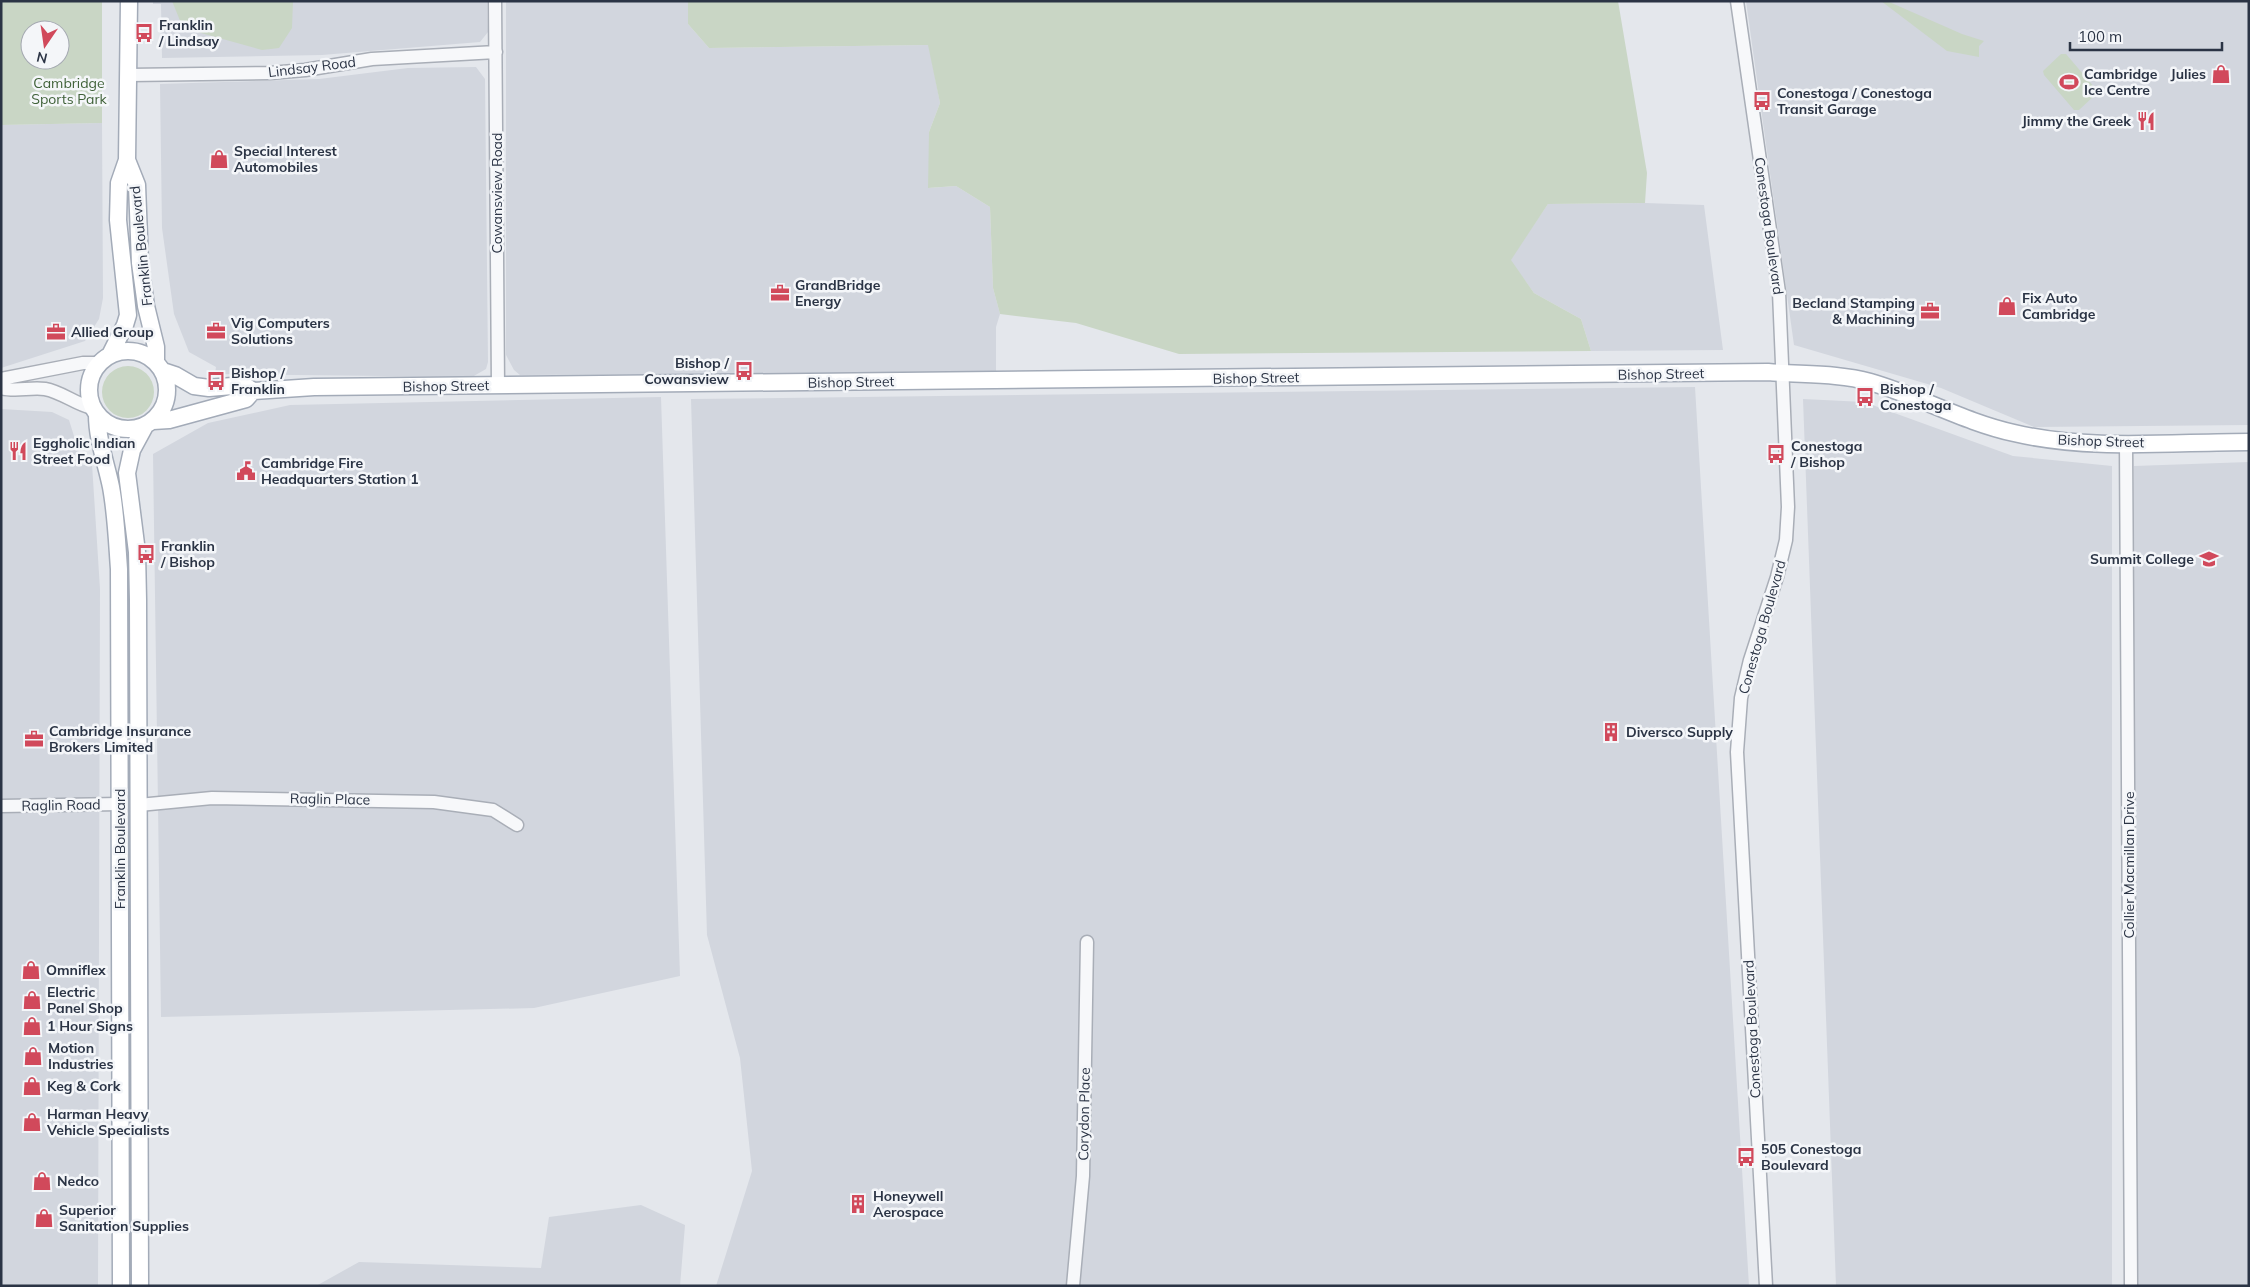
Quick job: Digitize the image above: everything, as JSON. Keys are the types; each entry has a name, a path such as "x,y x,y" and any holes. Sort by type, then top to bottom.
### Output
{"main road":[{"name":"Franklin Boulevard","path":"105,359 125,325 128,315 118,220 119,183 127,160 130,1"},
{"name":"Franklin Boulevard","path":"127,160 137,185 140,263 146,306 159,367"},
{"path":"122,351 134,352 146,355 159,367 167,384 167,398 162,411 149,424 132,430 119,429 106,424 94,412 88,392 91,376 105,359 122,351"},
{"name":"Bishop Street","path":"159,367 199,387 244,385 253,391 314,387 1783,373 1868,381 1925,400 1988,426 2013,433 2062,442 2249,442"},
{"name":"Bishop Street","path":"149,424 246,399 253,391"},
{"name":"Franklin Boulevard","path":"94,412 111,487 119,569 121,1286"},
{"name":"Franklin Boulevard","path":"140,1286 137,552 127,473 132,450 149,424"}],"street":[{"name":"Cowansview Road","path":"495,1 498,386"},
{"name":"Conestoga Boulevard","path":"1737,1 1779,292 1788,485 1786,540 1777,577 1750,660 1741,698 1737,752 1766,1286"},
{"name":"Lindsay Road","path":"129,75 270,73 304,70 372,59 496,52"},
{"path":"1,379 105,359"},
{"path":"1,388 46,389 56,392 94,412"},
{"name":"Collier Macmillan Drive","path":"2126,443 2131,1286"},
{"name":"Raglin Place","path":"139,805 212,798 434,802 493,810 517,825"},
{"name":"Raglin Road","path":"1,806 120,804"},
{"name":"Corydon Place","path":"1073,1286 1083,1176 1087,942"}],"shaded area":[{"path":"153,1 487,1 488,32 480,42 322,55 162,58 161,4 153,4"},
{"path":"506,1 688,1 688,24 709,48 929,45 940,103 929,132 929,188 956,186 990,207 993,288 1000,314 996,327 996,372 520,375 514,370 506,355"},
{"path":"1746,1 2249,1 2249,425 2034,427 1941,388 1794,345"},
{"path":"476,67 485,79 488,362 486,369 472,377 215,374 216,367 189,352 174,314 162,228 160,84 319,79 408,68"},
{"path":"102,123 103,298 99,319 85,341 1,368 1,125"},
{"path":"1645,203 1704,205 1723,350 1591,351 1581,319 1534,293 1510,260 1548,204"},
{"path":"1695,387 1749,1286 716,1286 752,1171 740,1058 707,935 691,399"},
{"path":"661,397 680,976 534,1008 161,1017 153,454 208,423 290,405"},
{"path":"1803,399 1864,402 2013,456 2112,466 2112,1286 1836,1286"},
{"path":"1,409 52,412 69,420 83,465 92,464 100,589 98,1286 1,1286"},
{"path":"2249,462 2249,1286 2136,1286 2130,1037 2134,466"},
{"path":"641,1205 685,1225 680,1286 316,1286 359,1262 541,1268 549,1217"}],"green space":[{"name":"Cambridge Sports Park","path":"1,1 102,1 102,123 1,125"},
{"path":"172,1 293,1 292,28 279,48 262,50 183,28"},
{"path":"688,1 1618,1 1647,173 1645,203 1548,204 1511,260 1534,293 1581,319 1591,351 1179,354 1076,323 1000,314 993,288 990,207 956,186 928,188 929,132 940,103 928,45 709,48 688,24"},
{"path":"1881,1 1887,1 1962,34 1984,41 1979,46 1979,57 1947,51"},
{"name":"Cambridge Ice Centre","path":"2061,54 2066,54 2095,88 2096,94 2079,110 2074,110 2044,75 2043,71"},
{"path":"128,366 138,368 146,374 152,382 154,392 152,402 146,410 138,416 128,418 118,416 110,410 104,402 102,392 104,382 110,374 118,368"}],"place":[{"name":"Franklin / Lindsay","path":"144,33"},
{"name":"Julies","path":"2221,74"},
{"name":"Cambridge Ice Centre","path":"2069,82"},
{"name":"Conestoga / Conestoga Transit Garage","path":"1762,101"},
{"name":"Jimmy the Greek","path":"2146,121"},
{"name":"Special Interest Automobiles","path":"219,159"},
{"name":"GrandBridge Energy","path":"780,293"},
{"name":"Fix Auto Cambridge","path":"2007,306"},
{"name":"Becland Stamping & Machining","path":"1930,311"},
{"name":"Vig Computers Solutions","path":"216,331"},
{"name":"Allied Group","path":"56,332"},
{"name":"Bishop / Cowansview","path":"744,371"},
{"name":"Bishop / Franklin","path":"216,381"},
{"name":"Bishop / Conestoga","path":"1865,397"},
{"name":"Eggholic Indian Street Food","path":"18,451"},
{"name":"Conestoga / Bishop","path":"1776,454"},
{"name":"Cambridge Fire Headquarters Station 1","path":"246,471"},
{"name":"Franklin / Bishop","path":"146,554"},
{"name":"Summit College","path":"2209,559"},
{"name":"Diversco Supply","path":"1611,732"},
{"name":"Cambridge Insurance Brokers Limited","path":"34,739"},
{"name":"Omniflex","path":"31,970"},
{"name":"Electric Panel Shop","path":"32,1000"},
{"name":"1 Hour Signs","path":"32,1026"},
{"name":"Motion Industries","path":"33,1056"},
{"name":"Keg & Cork","path":"32,1086"},
{"name":"Harman Heavy Vehicle Specialists","path":"32,1122"},
{"name":"505 Conestoga Boulevard","path":"1746,1157"},
{"name":"Nedco","path":"42,1181"},
{"name":"Honeywell Aerospace","path":"858,1204"},
{"name":"Superior Sanitation Supplies","path":"44,1218"}]}
